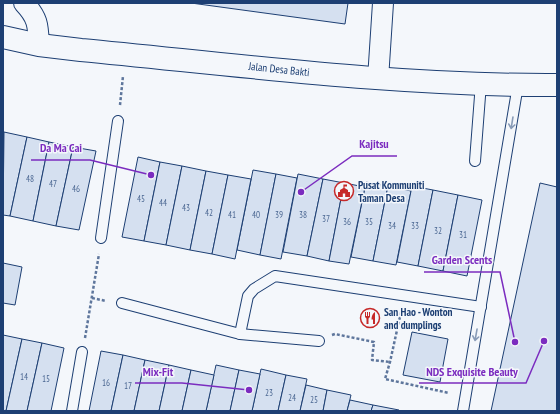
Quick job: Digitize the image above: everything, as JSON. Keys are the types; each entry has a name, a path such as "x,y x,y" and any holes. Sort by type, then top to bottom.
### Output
{"street":[{"path":"24,3 38,22 39,45"},
{"path":"378,79 383,3"},
{"name":"Jalan Desa Bakti","path":"3,37 39,45 378,79 518,85 557,85"}],"lane":[{"path":"475,161 481,83"},
{"path":"463,411 518,85"},
{"path":"101,238 118,121"},
{"path":"240,334 248,296 254,289 275,276 481,307"},
{"path":"122,304 240,334 319,341"},
{"path":"72,411 82,352"}],"path":[{"path":"122,88 123,77"},
{"path":"82,352 101,238"},
{"path":"404,296 385,379 466,397"},
{"path":"335,334 374,342 372,360 390,362"}],"building":[{"path":"191,3 348,3 345,24"},
{"path":"4,132 27,137 10,216 3,215"},
{"path":"27,137 49,142 33,221 10,216"},
{"path":"49,142 73,147 56,226 33,221"},
{"path":"73,147 96,151 79,230 56,226"},
{"path":"138,157 160,162 144,241 122,237"},
{"path":"160,162 182,166 166,245 144,241"},
{"path":"182,166 206,171 190,250 166,245"},
{"path":"253,170 276,174 260,255 237,250"},
{"path":"206,171 228,175 212,254 190,250"},
{"path":"276,174 297,178 281,259 260,255"},
{"path":"298,174 323,179 307,256 283,252"},
{"path":"228,175 251,179 235,259 212,254"},
{"path":"323,179 344,183 329,261 307,256"},
{"path":"366,182 388,186 373,261 351,257"},
{"path":"344,183 365,187 349,264 329,261"},
{"path":"540,183 557,187 557,411 491,411"},
{"path":"388,186 411,191 396,265 373,261"},
{"path":"412,186 433,190 418,266 397,262"},
{"path":"433,190 458,195 443,271 418,266"},
{"path":"458,195 482,200 467,276 443,271"},
{"path":"3,263 22,267 15,305 3,303"},
{"path":"412,332 448,339 440,382 403,375"},
{"path":"3,335 22,339 6,411 3,411"},
{"path":"22,339 42,343 27,411 6,411"},
{"path":"42,343 64,348 51,411 27,411"},
{"path":"101,351 123,355 111,411 89,411"},
{"path":"123,355 145,360 134,411 111,411"},
{"path":"145,360 169,365 159,411 134,411"},
{"path":"169,365 191,370 182,411 159,411"},
{"path":"216,365 239,370 230,411 206,411"},
{"path":"261,369 286,375 278,411 252,411"},
{"path":"191,370 214,375 206,411 182,411"},
{"path":"239,370 260,374 252,411 230,411"},
{"path":"286,375 307,379 300,411 278,411"},
{"path":"306,385 327,390 323,411 300,411"},
{"path":"327,390 351,395 347,411 323,411"},
{"path":"350,400 373,405 371,411 347,411"},
{"path":"373,405 399,410 371,411"}],"place":[{"name":"Da Ma Cai","path":"151,175"},
{"name":"Pusat Kommuniti Taman Desa","path":"344,191"},
{"name":"Kajitsu","path":"301,192"},
{"name":"San Hao - Wonton and dumplings","path":"370,318"},
{"name":"NDS Exquisite Beauty","path":"544,341"},
{"name":"Garden Scents","path":"515,342"},
{"name":"Mix-Fit","path":"249,390"}]}
